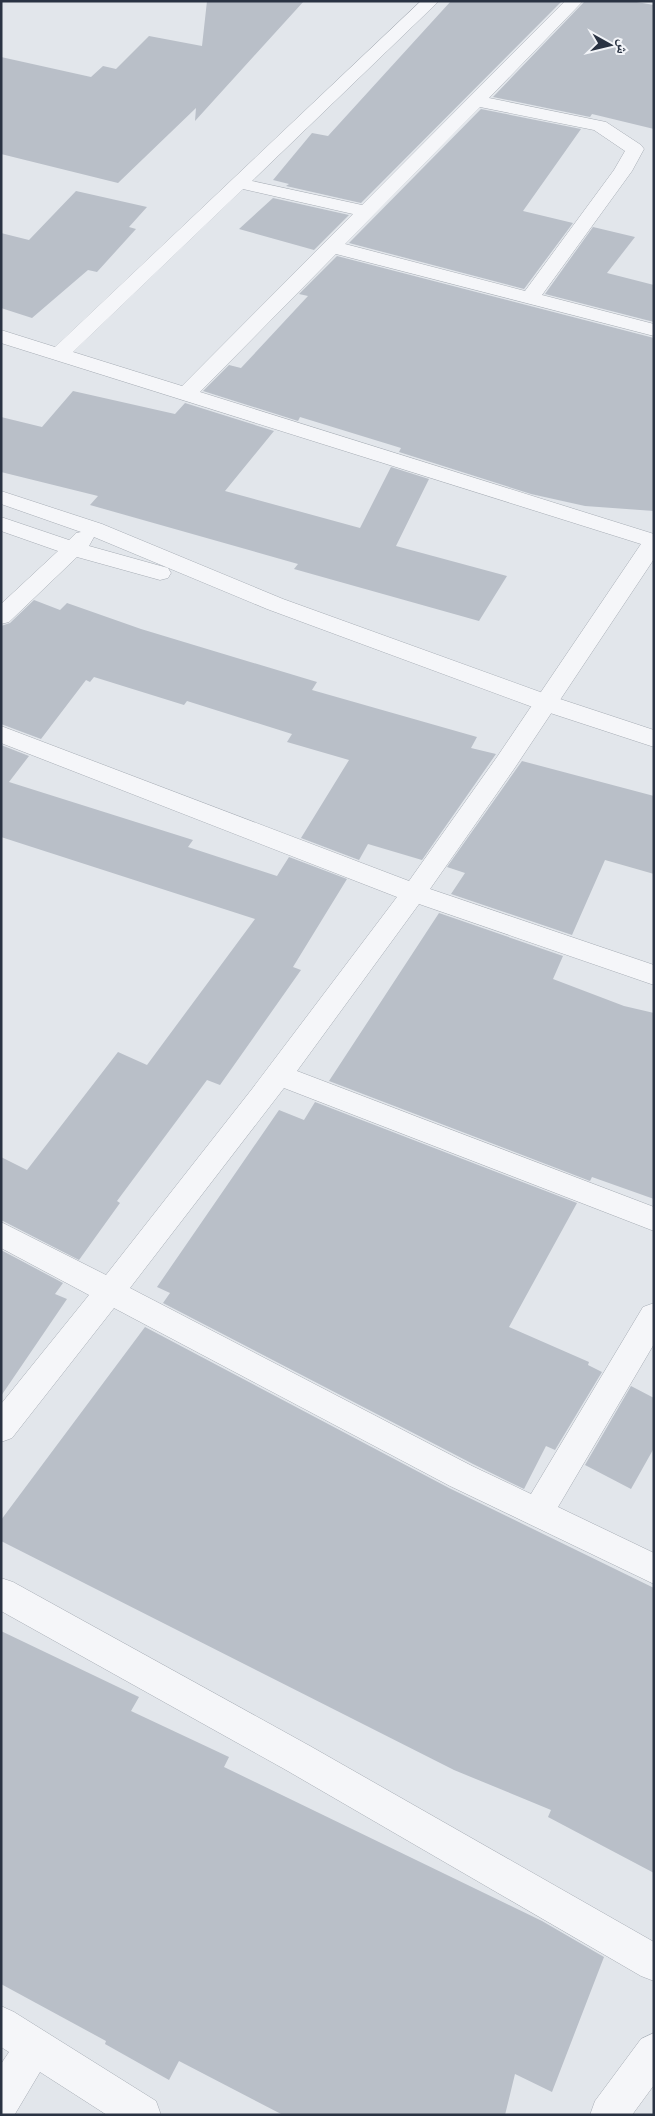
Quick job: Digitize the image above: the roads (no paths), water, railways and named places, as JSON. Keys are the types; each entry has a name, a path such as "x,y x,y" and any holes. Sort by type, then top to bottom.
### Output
{"street":[{"path":"59,354 431,1"},
{"path":"186,394 575,1"},
{"path":"478,101 600,126 635,149 623,171 530,298"},
{"path":"239,183 366,212"},
{"path":"332,247 654,330"},
{"path":"1,336 654,542 546,703 414,893 278,1075 111,1291 1,1428"},
{"path":"1,497 94,529 275,604 546,703 654,739"},
{"path":"1,524 72,548 275,604"},
{"path":"1,617 94,529"},
{"path":"1,734 414,893 654,975"},
{"path":"278,1075 654,1219"},
{"path":"1,1234 461,1476 654,1569"},
{"path":"537,1513 654,1316"},
{"path":"1,1593 298,1758 654,1963"},
{"path":"1,2025 142,2115"},
{"path":"1,2100 34,2047"},
{"path":"609,2115 654,2052"}]}
